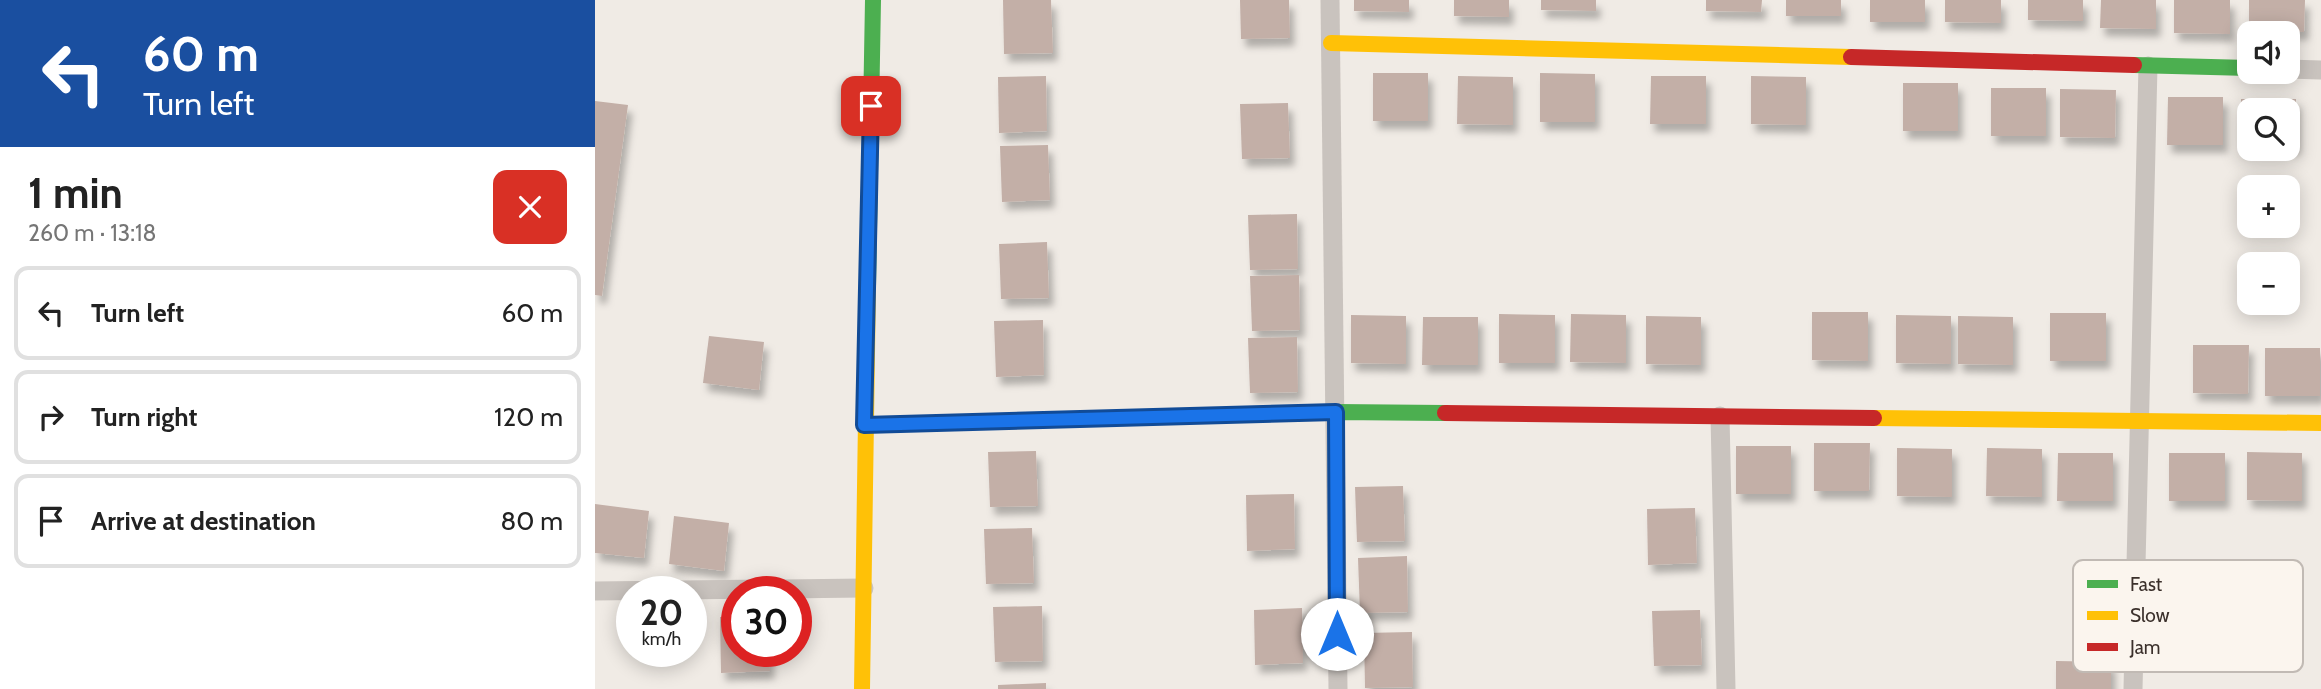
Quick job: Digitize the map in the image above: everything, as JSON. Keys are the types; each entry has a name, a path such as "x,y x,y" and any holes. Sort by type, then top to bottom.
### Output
{"street":[{"path":"862,689 864,425 873,0"},
{"path":"1330,0 1338,689"},
{"path":"1331,43 2237,68"},
{"path":"2136,560 2148,66"},
{"path":"2300,69 2321,70"},
{"path":"864,425 1336,412 2321,423"},
{"path":"1720,416 1726,689"},
{"path":"595,591 864,588"}],"building":[{"path":"1003,0 1051,0 1053,53 1004,54"},
{"path":"1240,0 1289,0 1290,38 1241,39"},
{"path":"1354,0 1409,0 1409,12 1354,11"},
{"path":"1454,0 1509,0 1509,17 1454,16"},
{"path":"1541,0 1596,0 1596,11 1541,10"},
{"path":"1706,0 1762,0 1761,12 1706,11"},
{"path":"1786,0 1841,0 1841,16 1786,16"},
{"path":"1870,0 1925,0 1925,22 1870,22"},
{"path":"1945,0 2001,0 2001,23 1945,22"},
{"path":"2028,0 2083,0 2083,21 2028,20"},
{"path":"2101,0 2156,0 2156,29 2100,28"},
{"path":"2174,0 2230,0 2230,34 2174,33"},
{"path":"2249,0 2305,0 2304,32 2300,32 2300,21 2249,21"},
{"path":"1373,73 1428,73 1428,121 1373,121"},
{"path":"1540,73 1595,74 1595,122 1540,122"},
{"path":"1046,76 1047,131 999,133 998,77"},
{"path":"1458,76 1513,77 1513,125 1457,124"},
{"path":"1651,76 1706,76 1706,124 1650,124"},
{"path":"1751,76 1806,77 1806,125 1751,124"},
{"path":"1903,83 1958,83 1958,131 1903,131"},
{"path":"1991,88 2046,88 2046,136 1991,136"},
{"path":"2060,89 2116,90 2115,138 2060,137"},
{"path":"2168,97 2223,97 2223,145 2167,145"},
{"path":"595,101 628,105 602,296 595,295"},
{"path":"1288,103 1290,158 1242,159 1240,104"},
{"path":"1048,145 1050,200 1002,202 1000,146"},
{"path":"1297,214 1298,269 1250,270 1248,215"},
{"path":"1047,242 1049,298 1001,299 999,244"},
{"path":"1299,275 1300,330 1252,331 1250,276"},
{"path":"1812,312 1868,312 1868,361 1812,360"},
{"path":"2050,313 2106,313 2106,361 2050,361"},
{"path":"1499,314 1555,315 1555,363 1499,363"},
{"path":"1571,314 1626,315 1626,363 1570,362"},
{"path":"1351,315 1406,316 1406,364 1351,363"},
{"path":"1896,315 1951,316 1951,364 1896,363"},
{"path":"1646,316 1701,317 1701,365 1646,364"},
{"path":"1958,316 2013,317 2013,365 1958,364"},
{"path":"1423,317 1478,317 1478,365 1422,365"},
{"path":"1043,320 1044,375 996,377 994,321"},
{"path":"709,336 764,342 759,390 703,383"},
{"path":"1297,337 1298,392 1250,393 1248,338"},
{"path":"2193,345 2249,345 2248,394 2193,393"},
{"path":"2265,348 2320,348 2320,396 2265,396"},
{"path":"1814,443 1870,443 1869,491 1814,491"},
{"path":"1736,446 1791,446 1791,494 1736,494"},
{"path":"1897,448 1952,449 1952,497 1897,496"},
{"path":"1987,448 2042,449 2042,497 1986,496"},
{"path":"1036,451 1038,506 990,507 988,452"},
{"path":"2247,452 2302,453 2302,501 2247,500"},
{"path":"2058,453 2113,453 2113,501 2057,501"},
{"path":"2169,453 2225,453 2225,501 2169,501"},
{"path":"1403,486 1405,541 1357,542 1355,487"},
{"path":"1294,494 1295,549 1247,551 1246,495"},
{"path":"595,504 649,511 644,558 595,553"},
{"path":"1695,508 1697,563 1648,565 1647,509"},
{"path":"674,516 729,523 724,571 669,564"},
{"path":"1032,528 1034,583 986,584 984,529"},
{"path":"1407,556 1408,612 1360,613 1358,558"},
{"path":"1042,606 1043,661 995,662 993,607"},
{"path":"1302,608 1303,663 1255,665 1254,610"},
{"path":"1700,610 1702,665 1654,666 1652,611"},
{"path":"720,617 721,667 770,667 770,671 721,673"},
{"path":"1412,632 1413,687 1365,688 1364,633"},
{"path":"2056,661 2073,661 2073,672 2111,672 2111,689 2056,689"},
{"path":"1046,683 1046,689 998,689 998,685"}],"traffic: fast":[{"path":"868,286 873,0"},
{"path":"2134,65 2237,68"},
{"path":"864,425 1336,412 1445,413"}],"traffic: slow":[{"path":"1331,43 1851,57"},
{"path":"862,689 868,286"},
{"path":"1874,418 2321,423"}],"traffic: jam":[{"path":"1851,57 2134,65"},
{"path":"1445,413 1874,418"}],"route":[{"path":"871,106 864,425 1336,412 1337,634"}]}
